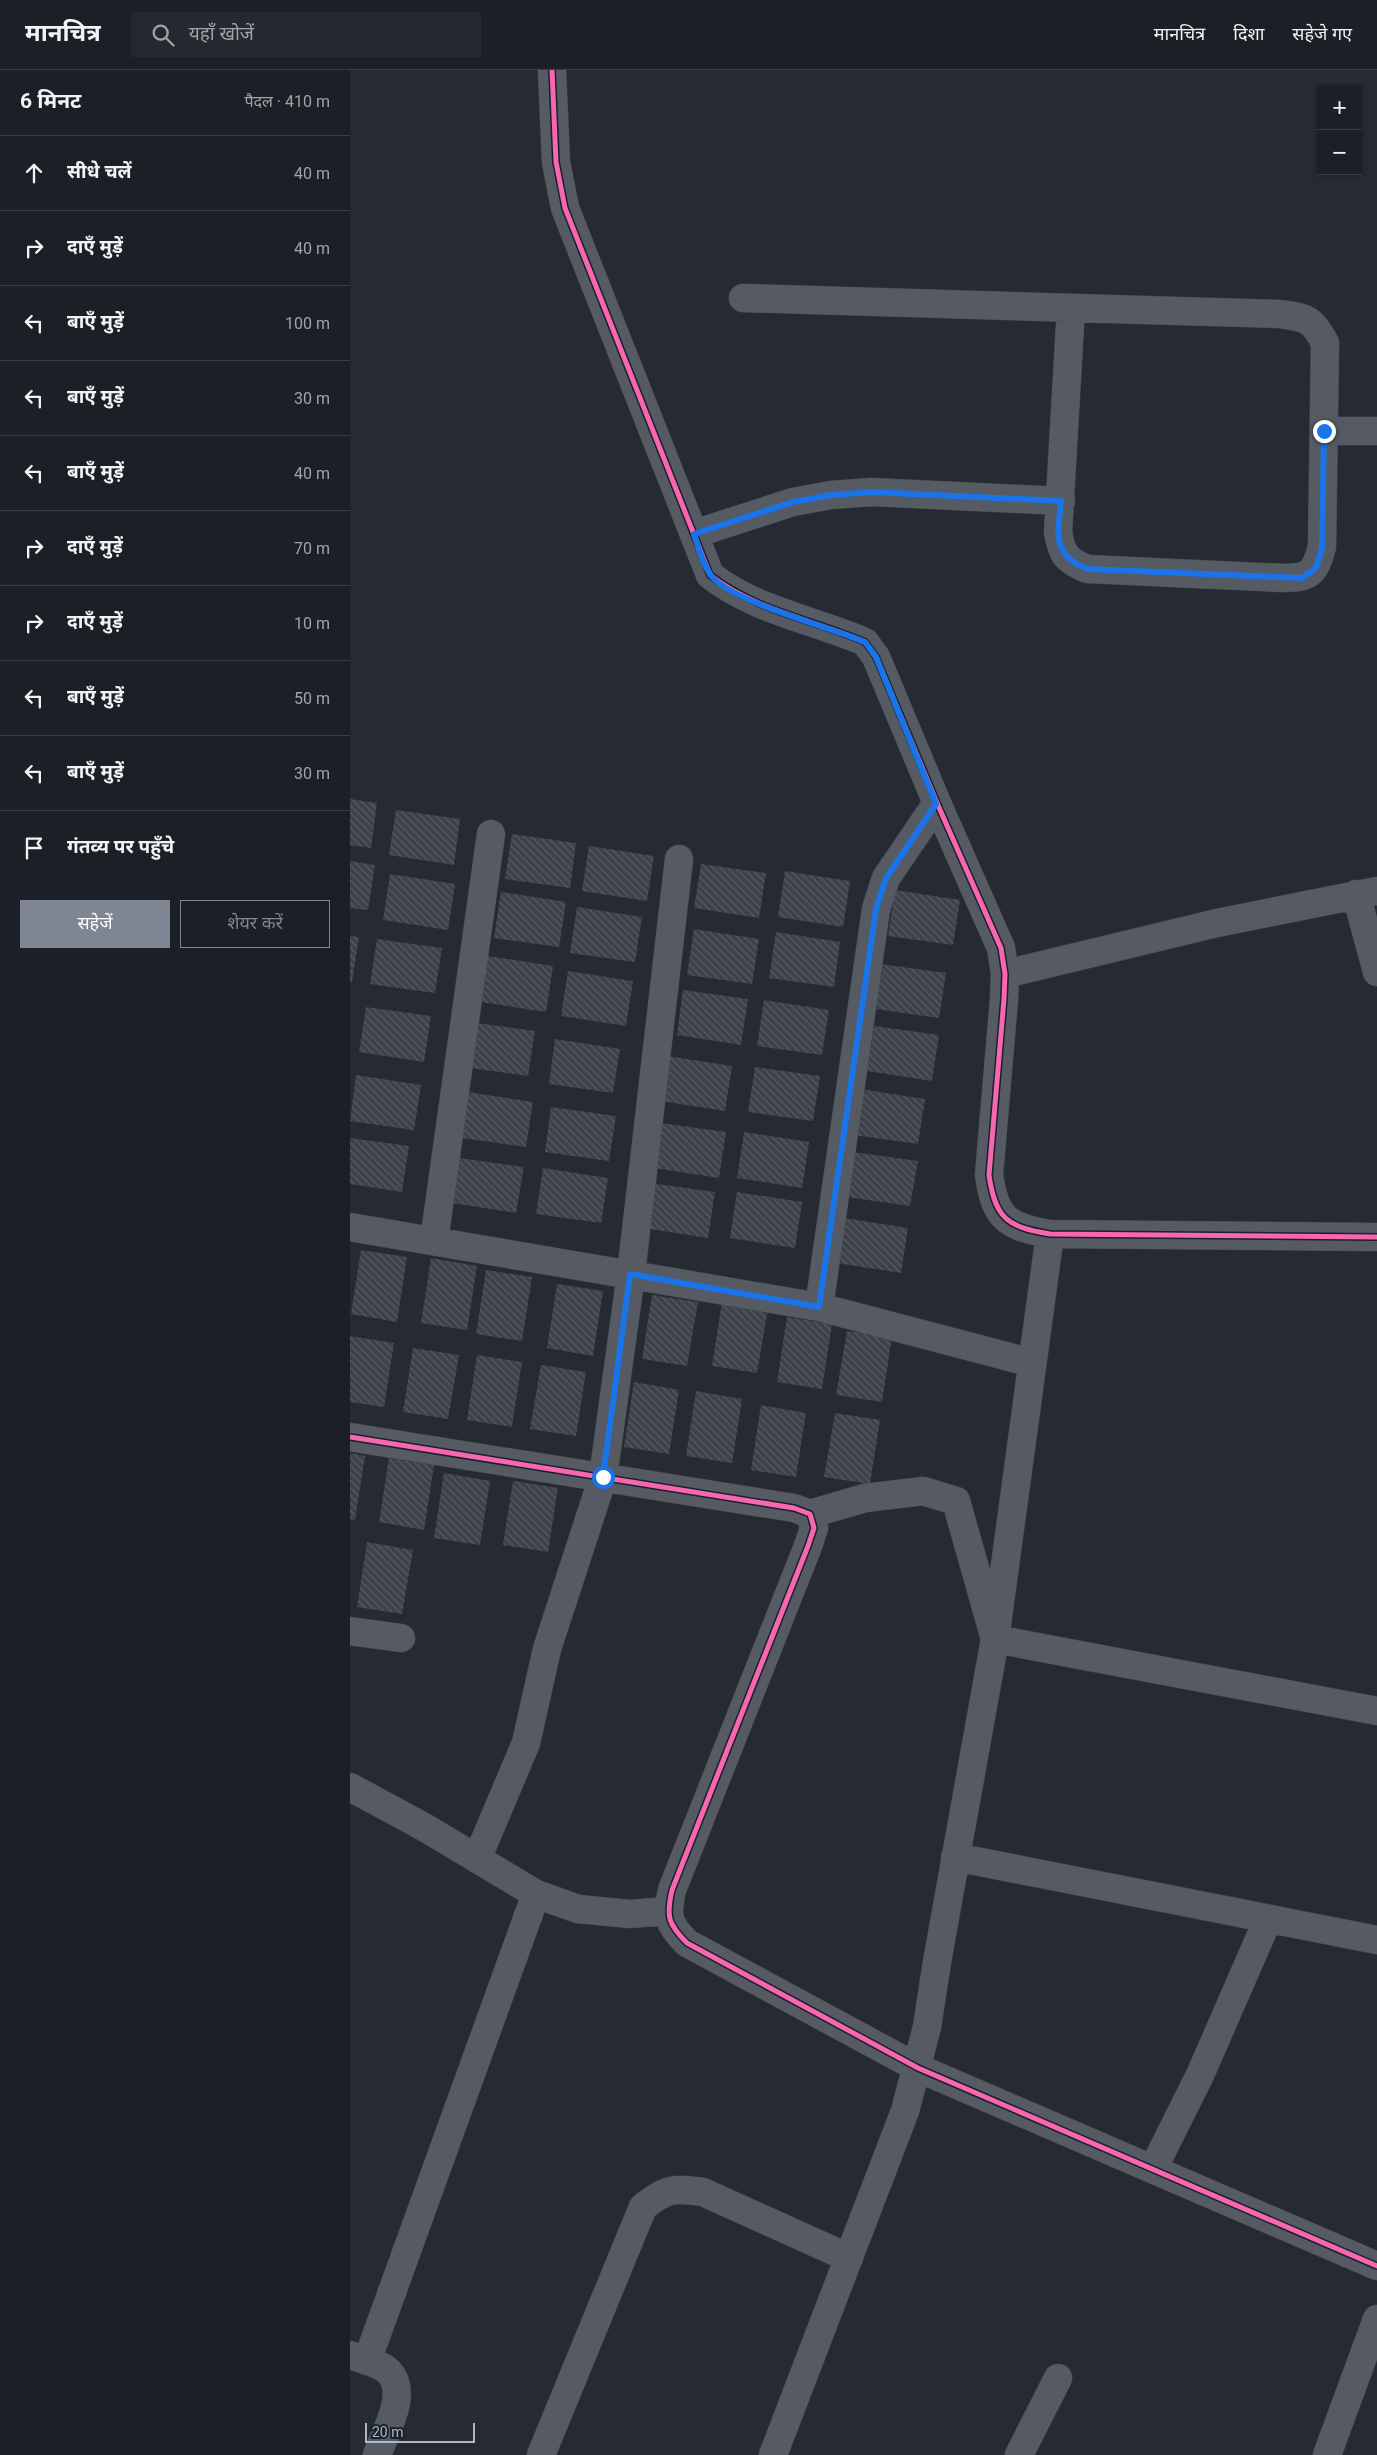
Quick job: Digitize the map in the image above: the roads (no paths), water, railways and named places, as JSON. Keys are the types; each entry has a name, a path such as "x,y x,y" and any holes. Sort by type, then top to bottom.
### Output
{"street":[{"path":"552,70 556,162 564,208 710,575 727,589 752,600 865,642 876,657 936,804 1001,948 1005,974 989,1175 992,1199 1004,1218 1027,1231 1050,1234 1377,1237"},
{"path":"743,298 1280,314 1301,317 1316,325 1325,343 1322,548 1316,568 1302,578 1087,569 1072,563 1061,550 1058,532 1071,308"},
{"path":"1324,431 1377,431"},
{"path":"694,534 793,502 831,495 872,492 1061,501"},
{"path":"819,1307 876,909 886,878 936,804"},
{"path":"434,1241 491,834"},
{"path":"478,1859 526,1743 548,1649 603,1477 630,1274 679,859"},
{"path":"1005,974 1217,923 1366,893 1377,972"},
{"path":"350,1227 819,1307 1032,1363"},
{"path":"773,2455 905,2112 928,2026 955,1857 995,1639 1050,1234"},
{"path":"350,1437 794,1508 810,1514 865,1498 923,1492 956,1500 995,1639"},
{"path":"810,1514 814,1528 808,1546 672,1890 668,1911 672,1928 687,1943 918,2068 1377,2266"},
{"path":"350,1631 401,1638"},
{"path":"995,1639 1377,1711"},
{"path":"350,1788 424,1827 536,1894 578,1909 630,1914 668,1911"},
{"path":"955,1857 1377,1940"},
{"path":"377,2455 397,2402 397,2383 388,2371 358,2358 536,1894"},
{"path":"1153,2169 1200,2075 1268,1918"},
{"path":"541,2455 643,2207 662,2192 681,2189 703,2192 849,2258"},
{"path":"1327,2455 1377,2319"},
{"path":"1019,2455 1058,2378"}]}
